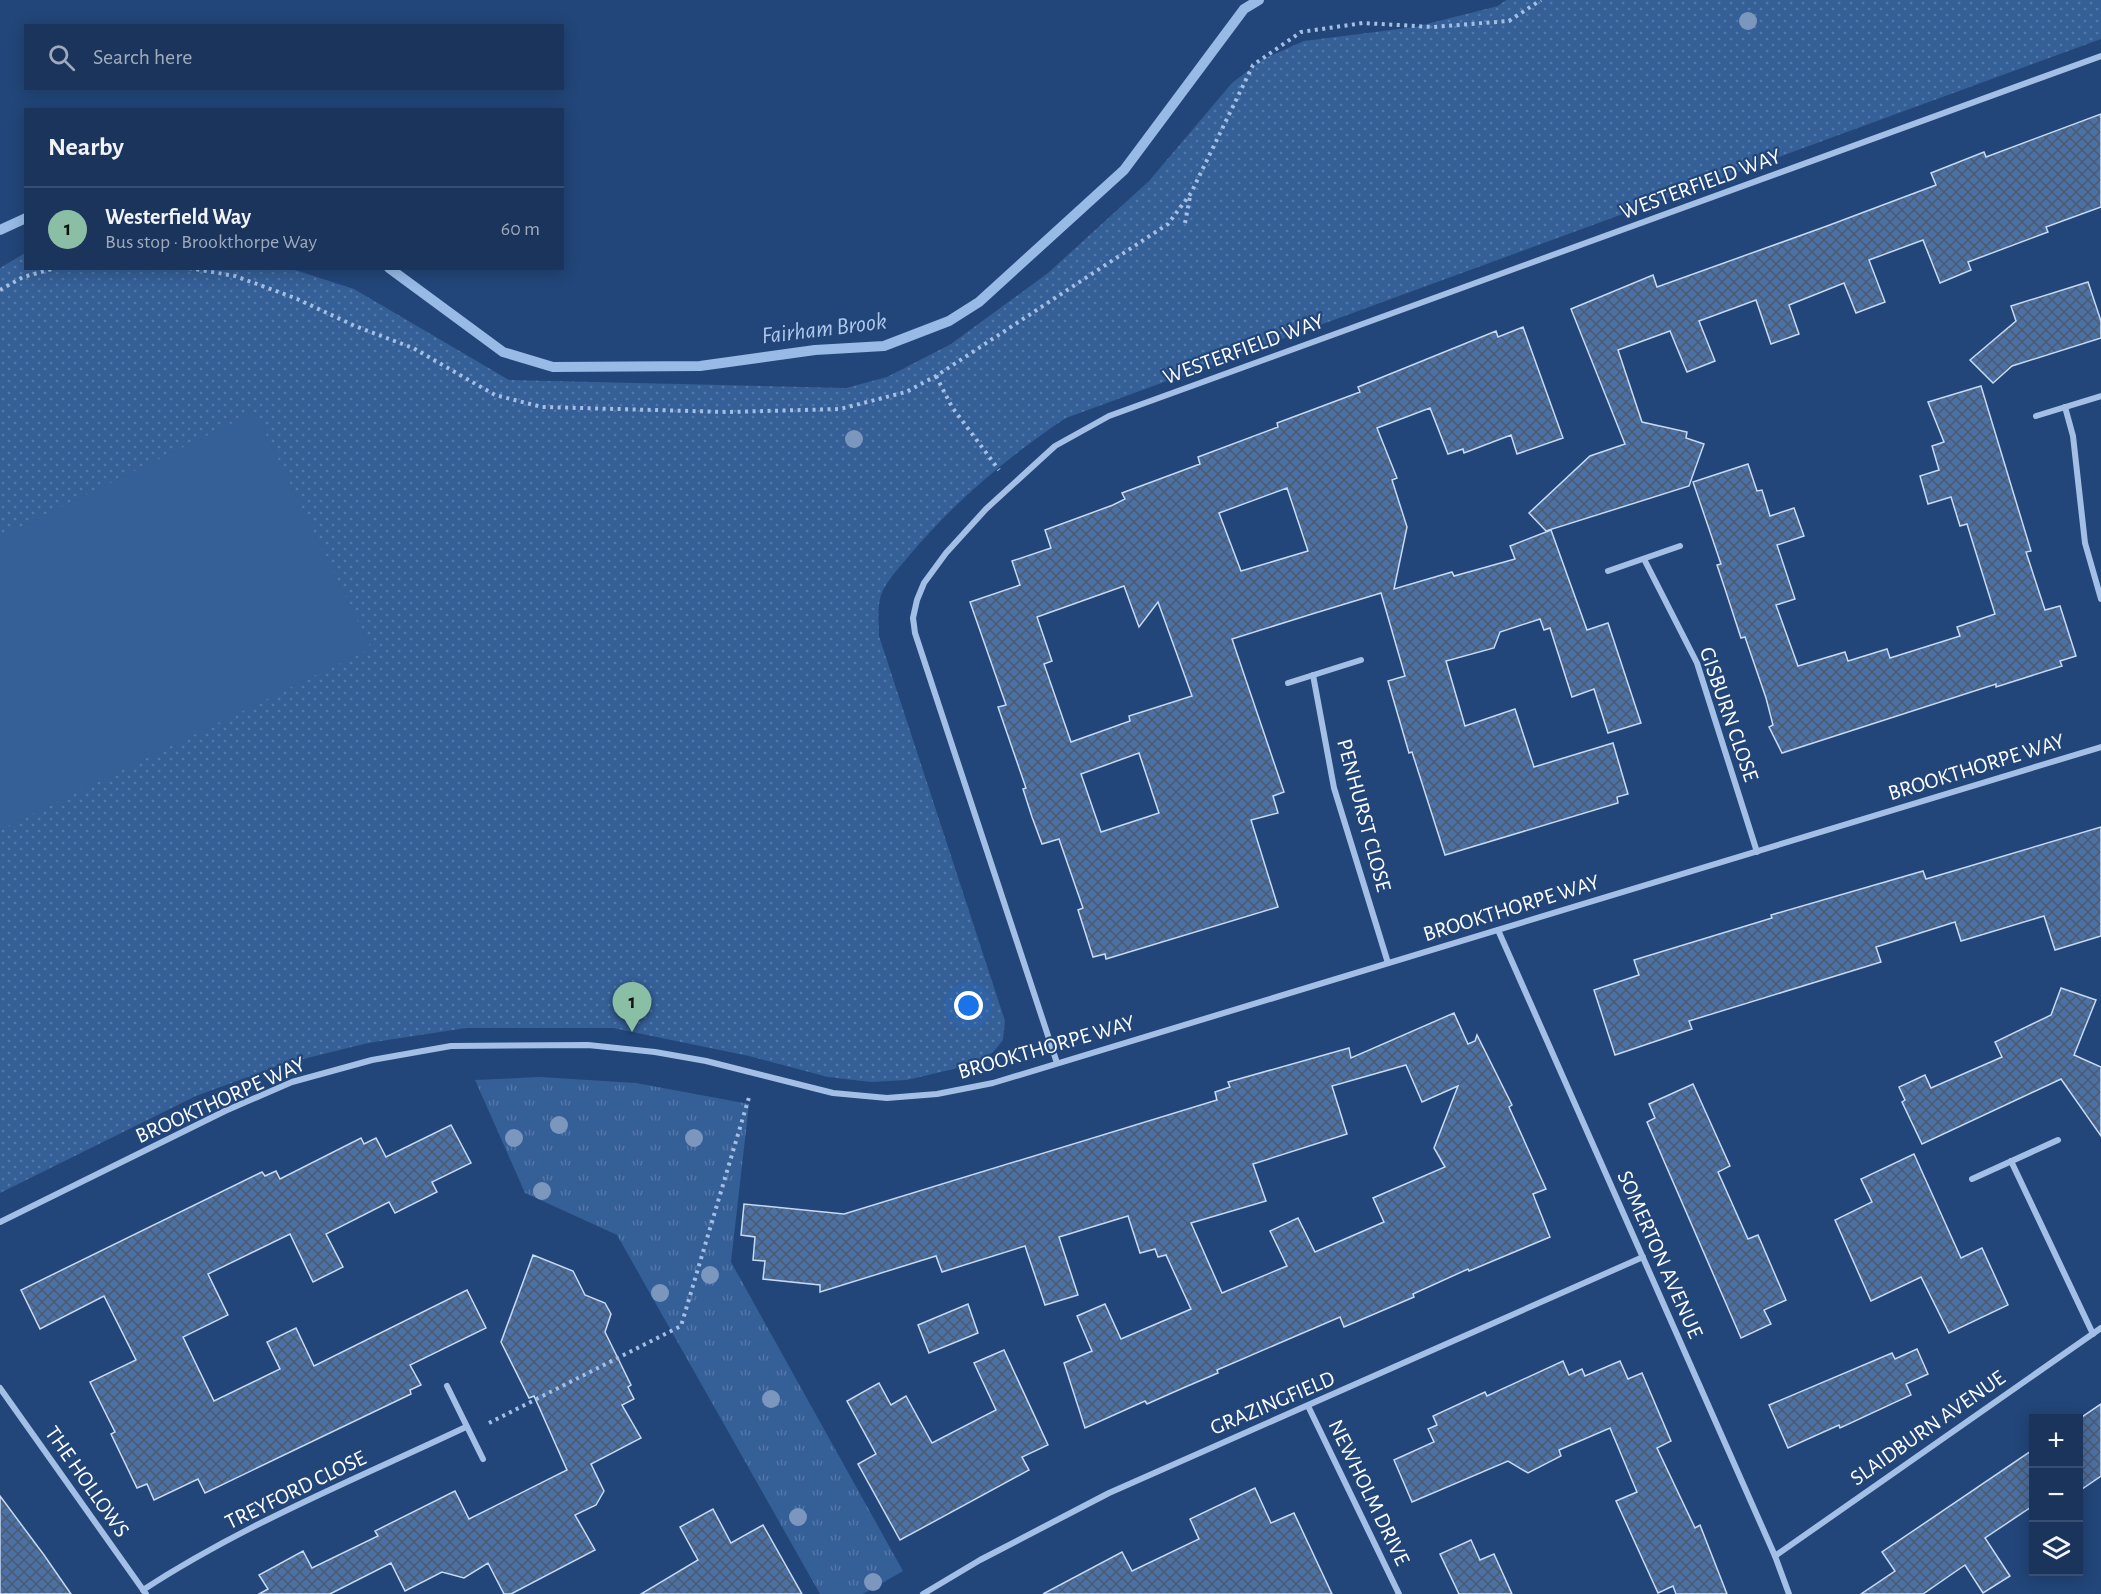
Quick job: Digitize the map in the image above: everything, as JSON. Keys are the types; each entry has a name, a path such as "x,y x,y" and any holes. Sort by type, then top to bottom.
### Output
{"street":[{"name":"WESTERFIELD WAY","path":"1057,1063 915,633 913,618 924,583 946,553 986,509 1055,446 1109,416 2101,56"},
{"path":"2036,417 2101,396"},
{"path":"2065,407 2073,436 2085,543 2101,598"},
{"path":"1608,571 1680,546"},
{"name":"GISBURN CLOSE","path":"1644,559 1697,663 1757,852"},
{"path":"1288,683 1361,660"},
{"name":"PENHURST CLOSE","path":"1313,675 1334,788 1388,963"},
{"name":"BROOKTHORPE WAY","path":"0,1222 225,1111 292,1082 372,1060 451,1047 588,1045 655,1052 706,1061 833,1093 886,1098 948,1092 993,1083 2101,747"},
{"name":"SOMERTON AVENUE","path":"1498,930 1789,1594"},
{"path":"1971,1179 2058,1140"},
{"path":"2011,1161 2094,1334"},
{"name":"GRAZINGFIELD","path":"923,1594 980,1560 1109,1493 1643,1257"},
{"name":"SLAIDBURN AVENUE","path":"1774,1556 2101,1328"},
{"path":"447,1386 483,1460"},
{"name":"THE HOLLOWS","path":"0,1388 145,1592"},
{"name":"NEWHOLM DRIVE","path":"1308,1406 1399,1594"},
{"name":"TREYFORD CLOSE","path":"145,1592 183,1564 243,1533 468,1430"}],"path":[{"path":"200,270 235,276 295,298 355,326 413,348 495,395 542,407 728,412 840,409 906,392 936,376 1168,224 1191,193 1253,65 1301,32 1363,23 1433,27 1509,21 1541,0"},
{"path":"1185,223 1191,193"},
{"path":"0,290 23,277 49,270"},
{"path":"936,376 952,407 1011,486"},
{"path":"468,1430 681,1326 756,1074"}],"green space":[{"path":"1506,0 2101,0 2101,39 1066,418 1002,465 962,500 925,537 886,585 879,605 879,636 1005,1021 1003,1040 979,1063 907,1080 871,1082 828,1077 749,1056 613,1028 466,1028 368,1043 283,1064 196,1096 0,1193 0,268 24,254 24,270 295,270 354,289 509,380 846,388 887,377 951,344 1048,273 1149,181 1232,83 1263,59 1304,41 1415,27 1498,6"},
{"path":"255,412 371,648 0,830 0,537"},
{"path":"540,1077 636,1083 749,1104 731,1262 903,1571 863,1594 820,1594 617,1235 525,1193 475,1080"}],"building":[{"path":"2101,114 2101,207 2046,227 2048,232 1968,262 1971,270 1940,283 1923,240 1869,260 1885,302 1856,313 1844,283 1789,305 1799,334 1771,344 1756,300 1699,321 1715,361 1687,372 1670,331 1618,350 1642,422 1687,432 1686,438 1704,444 1689,486 1546,531 1529,513 1590,456 1625,444 1571,309 1653,275 1657,287 1827,226 1936,185 1931,173 1984,152 1986,157"},
{"path":"2088,282 2101,321 2101,338 2012,366 1993,383 1970,360 2016,321 2011,306"},
{"path":"1523,327 1563,438 1517,454 1511,435 1464,453 1463,449 1448,454 1430,408 1377,428 1397,478 1392,480 1407,527 1394,589 1452,572 1454,576 1515,559 1510,546 1551,530 1587,630 1608,623 1641,723 1608,733 1594,689 1572,697 1550,628 1544,630 1540,619 1500,632 1494,648 1446,661 1465,726 1515,709 1534,767 1613,743 1628,794 1617,797 1618,803 1445,855 1412,752 1409,753 1388,681 1405,676 1381,593 1312,614 1232,639 1284,792 1273,796 1278,813 1251,820 1278,907 1106,959 1105,954 1093,957 1078,910 1083,908 1059,839 1042,844 1032,817 1023,789 1026,788 998,707 1006,705 970,602 1020,585 1012,561 1051,548 1045,530 1113,505 1125,499 1122,493 1200,464 1198,457 1278,427 1277,423 1360,392 1358,387 1496,331 1498,337","holes":["1287,488 1308,551 1241,571 1219,513","1124,586 1139,627 1158,602 1192,696 1129,716 1130,721 1071,742 1044,664 1052,661 1037,617","1139,753 1159,813 1101,832 1081,774"]},
{"path":"1981,386 2031,551 2026,552 2045,610 2060,606 2076,656 2060,661 2062,666 1996,687 1996,684 1782,753 1769,727 1773,725 1766,698 1745,637 1741,638 1717,565 1721,564 1693,482 1748,464 1757,491 1762,490 1770,516 1794,508 1804,536 1777,545 1795,599 1776,605 1798,666 1845,652 1848,661 1887,649 1890,658 1960,636 1957,627 1995,614 1967,524 1960,526 1951,497 1928,504 1920,476 1939,470 1932,446 1944,442 1928,402"},
{"path":"2101,827 2101,936 2055,950 2044,916 1961,941 1955,922 1876,947 1881,962 1689,1021 1692,1029 1615,1055 1594,990 1639,975 1634,960 1772,918 1771,915 1923,871 1926,879"},
{"path":"2061,988 2096,1000 2074,1055 2101,1067 2101,1136 2061,1079 1922,1144 1902,1102 1905,1100 1899,1087 1925,1075 1931,1088 2002,1057 1995,1042 2051,1015"},
{"path":"1454,1013 1468,1044 1475,1041 1477,1035 1512,1105 1509,1107 1546,1189 1533,1194 1550,1237 1469,1271 1468,1269 1413,1294 1414,1297 1344,1327 1340,1317 1217,1370 1218,1373 1147,1404 1145,1401 1085,1428 1064,1363 1092,1351 1077,1316 1105,1304 1121,1339 1191,1309 1166,1255 1158,1257 1155,1249 1140,1253 1128,1216 1059,1237 1078,1295 1045,1305 1025,1246 942,1272 936,1256 820,1292 820,1285 763,1279 765,1261 753,1260 755,1237 741,1235 744,1204 844,1214 1217,1100 1215,1092 1230,1087 1228,1082 1349,1048 1351,1058","holes":["1406,1065 1422,1102 1458,1086 1434,1148 1445,1167 1373,1198 1384,1222 1315,1252 1298,1218 1270,1231 1287,1266 1222,1293 1191,1223 1266,1201 1253,1164 1347,1134 1332,1086"]},
{"path":"1693,1084 1730,1166 1718,1172 1748,1239 1758,1235 1786,1300 1764,1310 1771,1324 1741,1338 1647,1122 1655,1118 1649,1104"},
{"path":"451,1125 471,1163 432,1182 437,1192 395,1213 389,1202 326,1234 343,1267 313,1282 290,1234 208,1274 228,1315 183,1337 214,1401 280,1369 267,1342 296,1328 314,1366 467,1290 486,1328 410,1365 421,1385 410,1390 411,1394 205,1493 198,1479 154,1500 147,1484 137,1488 111,1434 115,1432 90,1382 136,1360 104,1296 40,1329 21,1290 262,1172 265,1176 276,1171 280,1179 361,1138 364,1144 376,1138 386,1157"},
{"path":"1914,1154 1961,1258 1982,1248 2008,1305 1949,1333 1921,1277 1871,1301 1835,1220 1872,1202 1861,1179"},
{"path":"533,1255 573,1271 585,1295 605,1303 611,1314 605,1332 631,1385 628,1387 634,1399 622,1405 641,1438 591,1464 604,1491 596,1505 575,1515 595,1550 511,1594 504,1594 488,1563 464,1578 442,1572 405,1591 391,1563 330,1594 259,1594 268,1589 259,1575 303,1551 312,1568 378,1536 375,1531 455,1491 469,1519 567,1470 534,1396 529,1398 501,1342"},
{"path":"968,1304 978,1333 929,1353 918,1325"},
{"path":"1917,1349 1928,1374 1906,1384 1911,1395 1840,1428 1839,1425 1788,1448 1769,1405 1892,1353 1895,1359"},
{"path":"1004,1350 1048,1445 1022,1457 1029,1470 900,1540 858,1464 876,1454 847,1401 879,1383 891,1405 906,1396 932,1443 996,1410 974,1363"},
{"path":"1563,1361 1569,1375 1582,1369 1585,1376 1620,1361 1628,1379 1642,1373 1671,1441 1657,1448 1695,1528 1700,1525 1727,1594 1676,1594 1673,1586 1658,1593 1616,1501 1637,1492 1610,1428 1559,1450 1561,1456 1528,1473 1508,1461 1412,1502 1394,1460 1434,1442 1428,1429 1437,1425 1433,1416 1485,1392 1487,1396"},
{"path":"2101,1404 2101,1476 2083,1488 2083,1468 2083,1416"},
{"path":"2029,1452 2029,1508 1985,1538 2010,1576 1983,1593 1965,1565 1923,1594 1861,1594 1895,1571 1882,1552"},
{"path":"1255,1488 1271,1523 1294,1513 1332,1594 1043,1594 1122,1552 1132,1571 1199,1539 1190,1519"},
{"path":"0,1496 44,1555 71,1594 0,1594"},
{"path":"713,1509 731,1543 763,1525 802,1594 641,1594 698,1560 680,1527"},
{"path":"1471,1540 1480,1560 1494,1554 1512,1594 1459,1594 1440,1554"}],"waterway":[{"name":"Fairham Brook","path":"392,270 503,352 553,367 700,366 815,350 884,346 949,321 979,302 1124,170 1244,9 1259,0"},
{"name":"Fairham Brook","path":"0,230 24,219"}],"place":[{"name":"Westerfield Way","path":"632,1032"}]}
